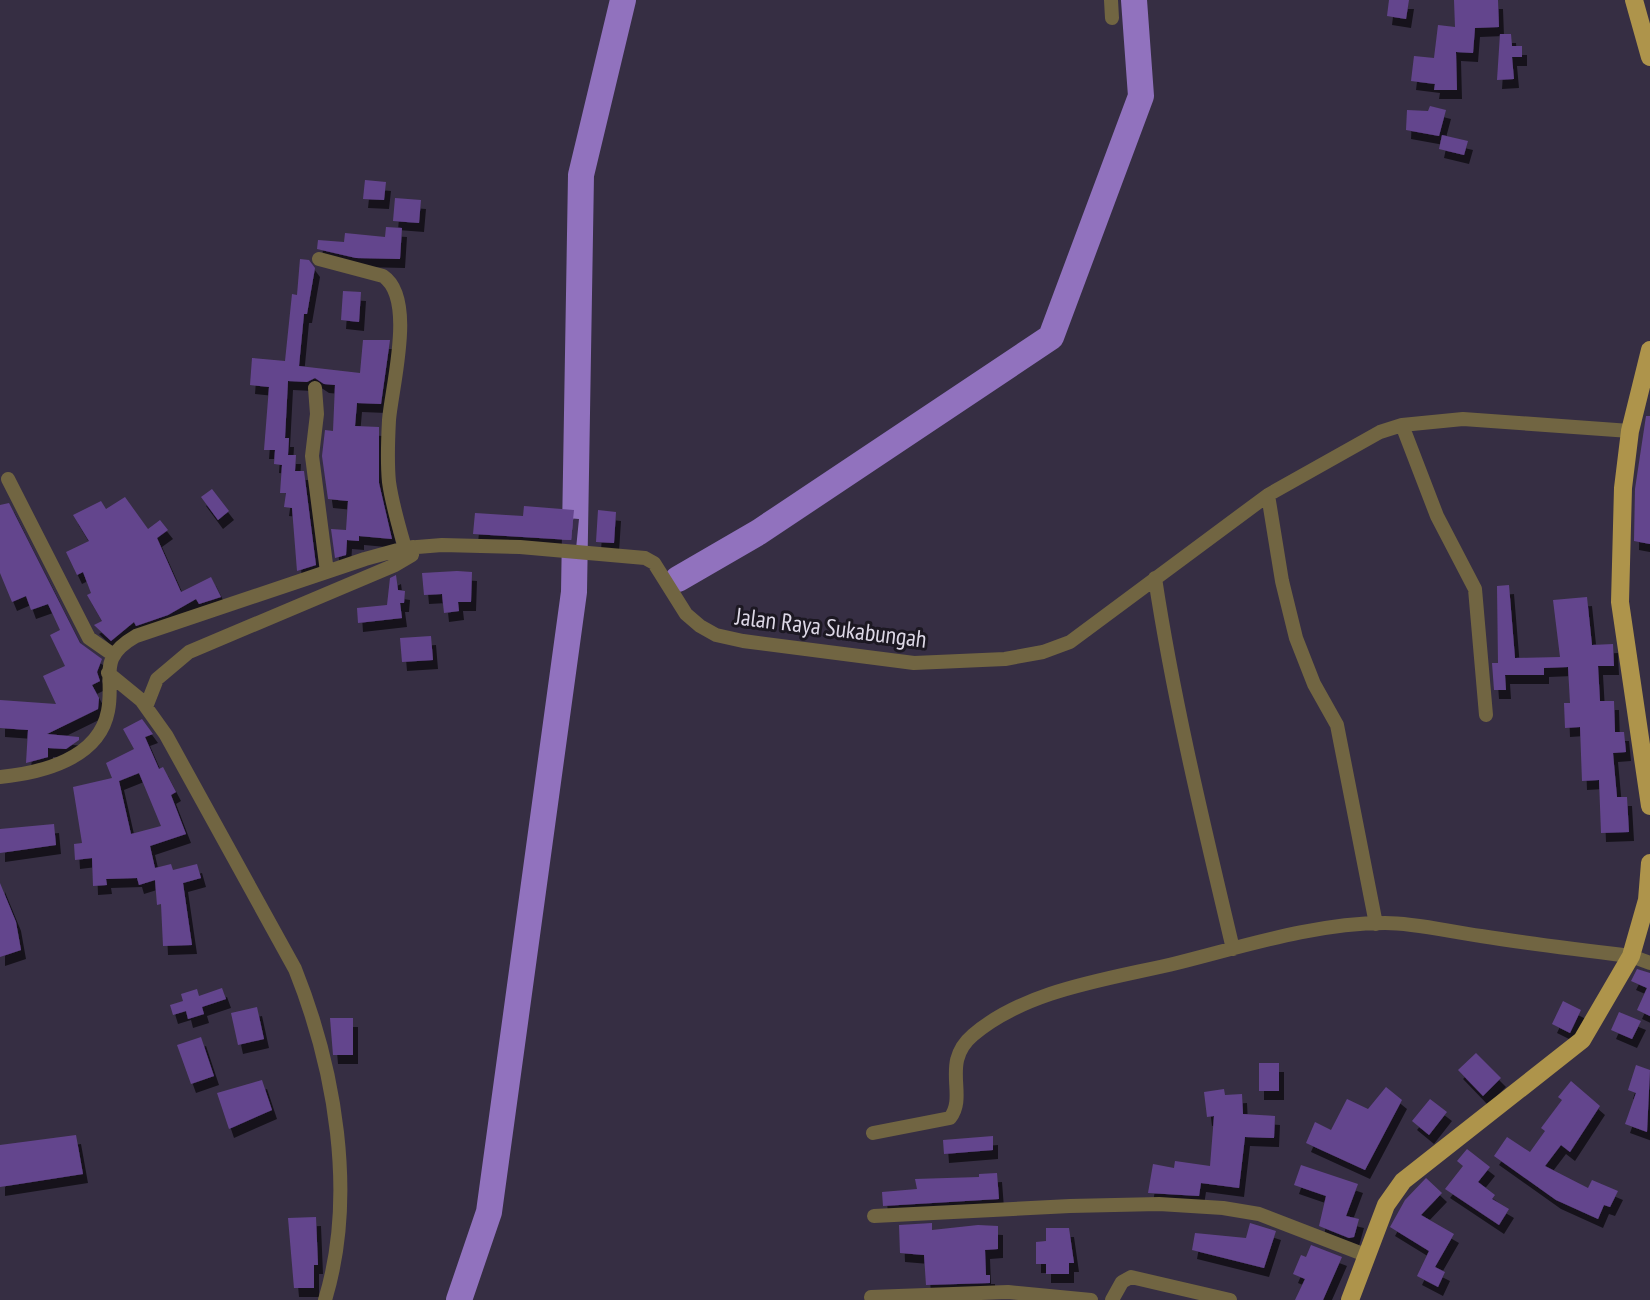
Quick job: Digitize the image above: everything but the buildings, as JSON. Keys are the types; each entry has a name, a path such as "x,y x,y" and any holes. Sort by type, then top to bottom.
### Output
{"main road":[{"path":"1634,0 1650,57"},
{"path":"1650,350 1630,431 1623,488 1620,602 1650,806"},
{"path":"1350,1300 1386,1205 1403,1181 1582,1040 1631,956 1647,900 1650,863"}],"street":[{"path":"1111,0 1112,18"},
{"path":"146,707 157,679 189,652 412,555 389,481 389,419 399,314 397,294 391,282 383,276 319,259"},
{"path":"315,388 312,456 327,572"},
{"name":"Jalan Raya Sukabungah","path":"112,654 136,636 178,620 409,548 520,547 625,555 654,563 686,614 716,635 914,663 1005,659 1059,647 1268,495 1380,432 1402,425 1463,419 1630,431"},
{"path":"1402,425 1437,516 1475,589 1486,715"},
{"path":"0,777 58,765 92,742 106,719 112,654 89,638 8,479"},
{"path":"1268,495 1282,581 1296,638 1314,684 1337,725 1376,924"},
{"path":"1155,578 1171,685 1195,773 1233,949"},
{"path":"108,673 146,707 166,735 295,969 316,1025 339,1173 340,1216 325,1300"},
{"path":"873,1133 950,1118 955,1110 953,1069 959,1051 972,1036 1024,1005 1090,984 1233,949 1340,926 1376,924 1631,956 1650,963"},
{"path":"874,1216 1070,1206 1223,1208 1259,1214 1368,1256"},
{"path":"1112,1300 1122,1282 1131,1277 1230,1300"},
{"path":"871,1297 1000,1292 1091,1300"}],"waterway":[{"path":"459,1300 489,1212 574,592 581,175 623,0"},
{"path":"678,579 759,532 1051,337 1141,96 1134,0"}]}
